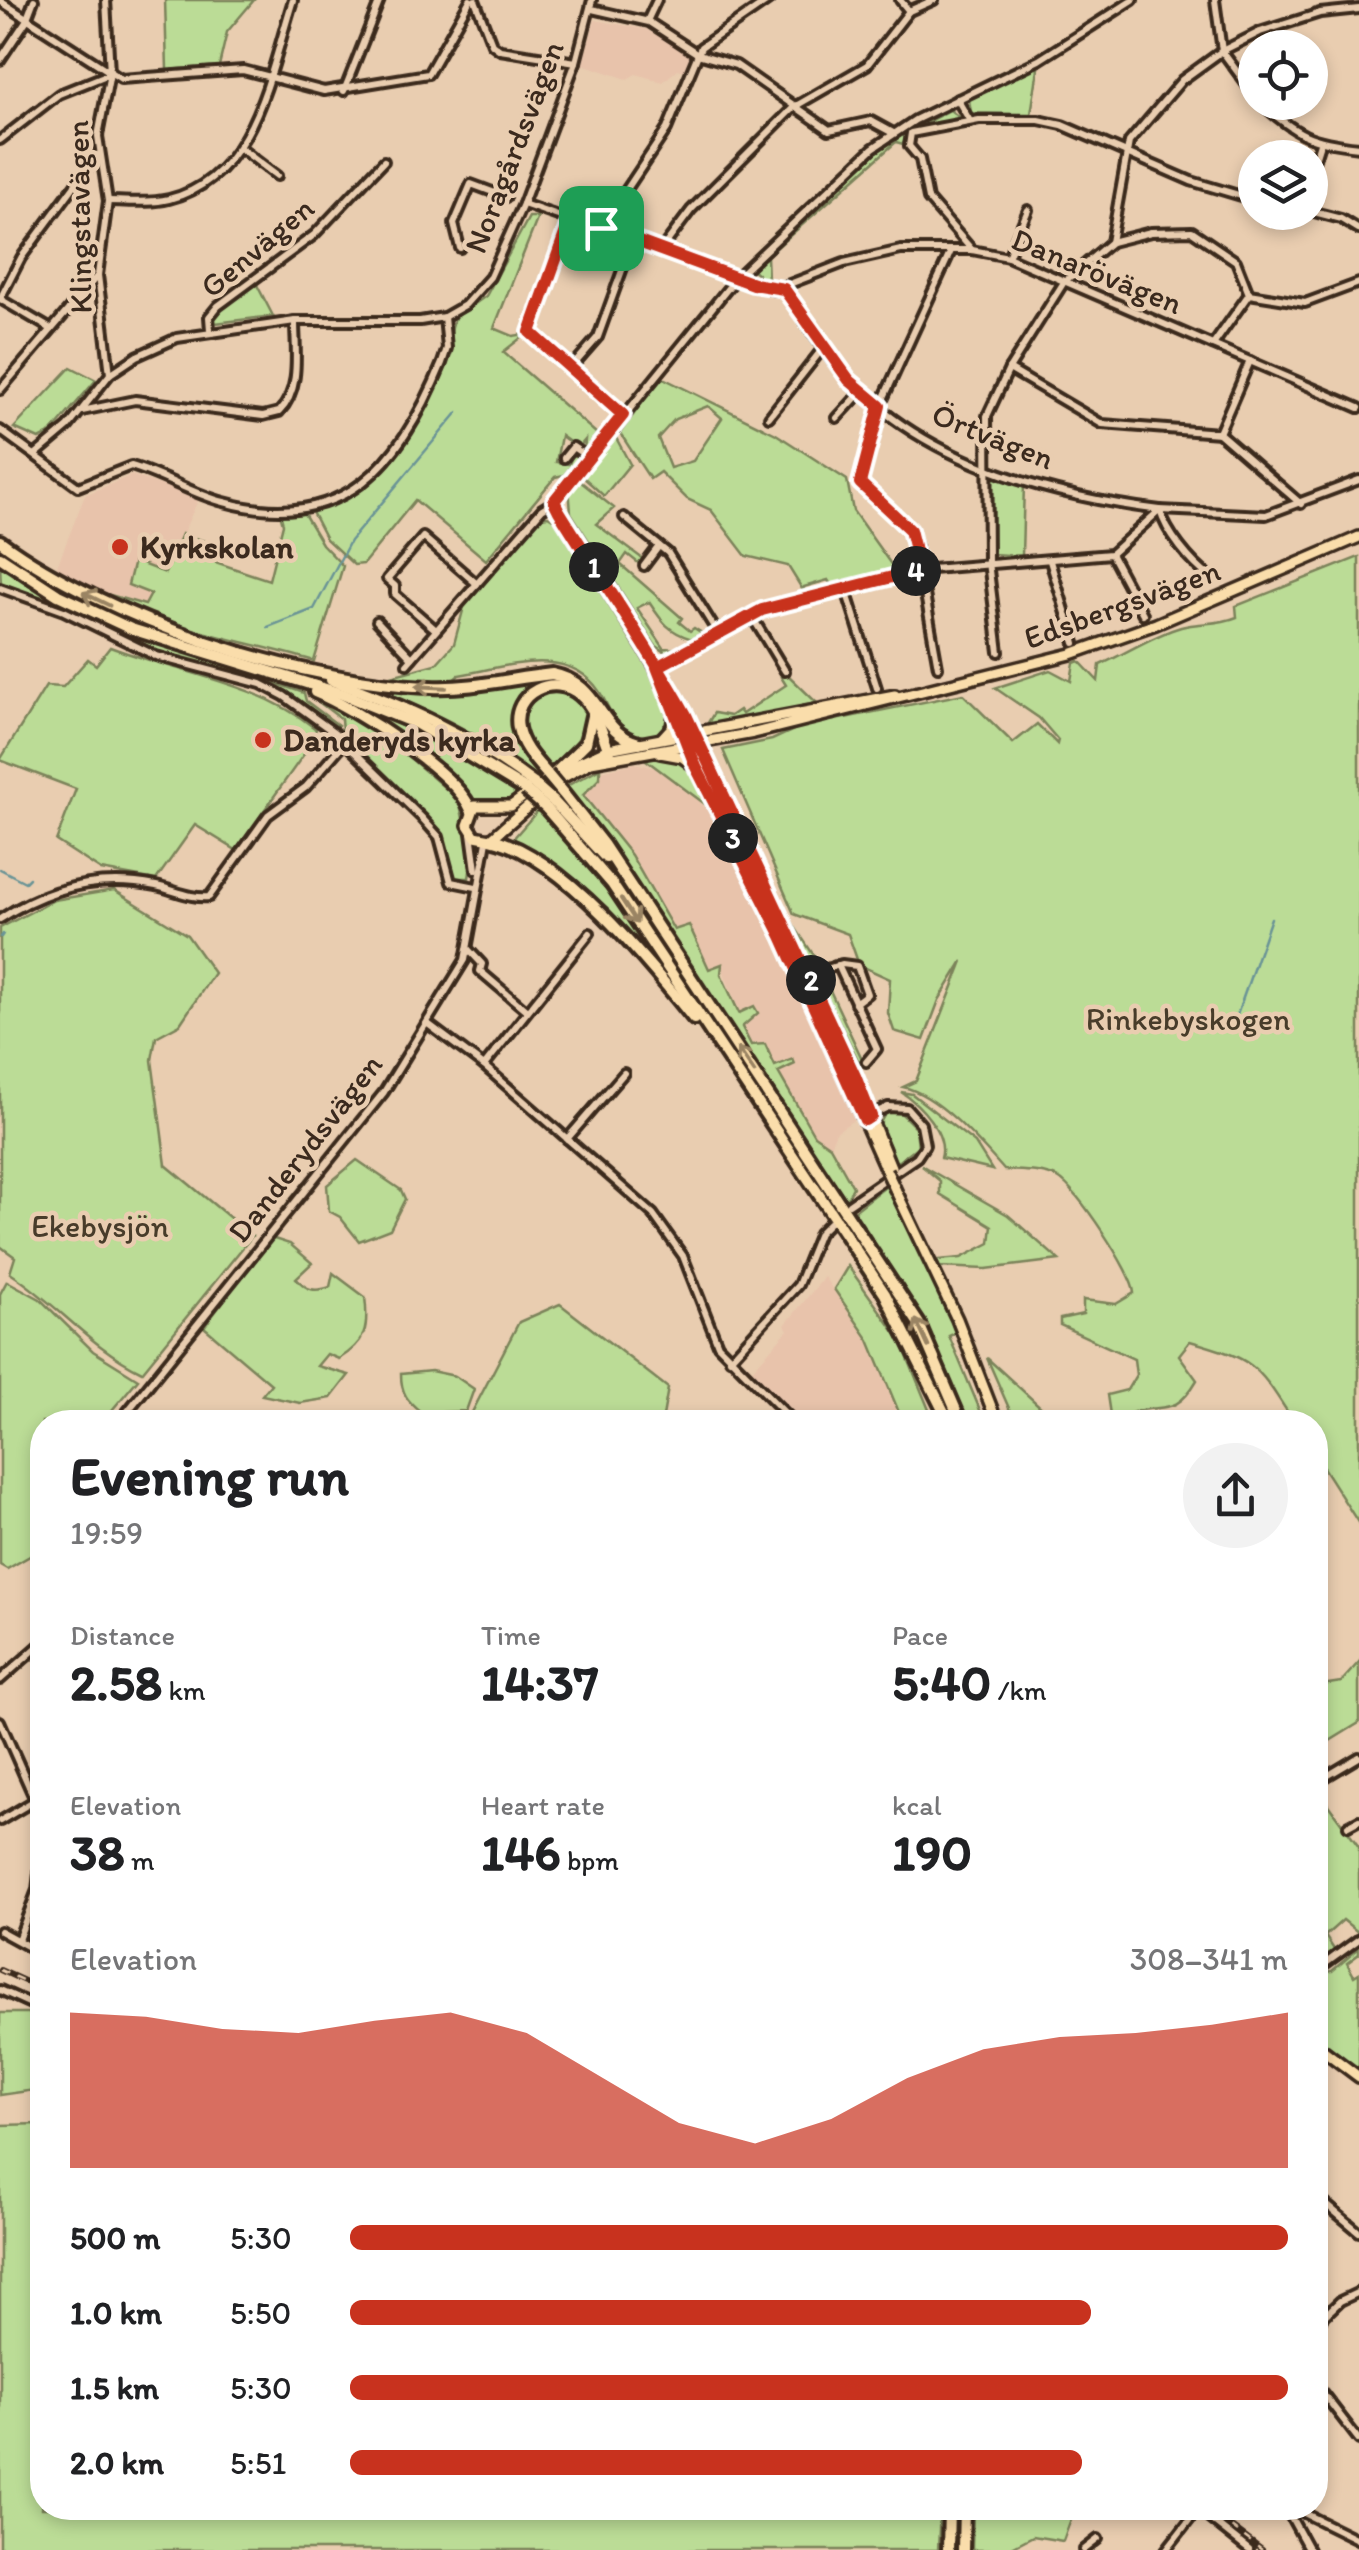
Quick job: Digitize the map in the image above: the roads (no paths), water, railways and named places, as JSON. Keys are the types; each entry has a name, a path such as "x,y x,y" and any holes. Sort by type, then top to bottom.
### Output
{"highway":[{"path":"0,542 101,602 152,624 342,677 428,688 552,674 581,684 618,734 638,748"},
{"path":"0,557 97,615 400,717 554,800 624,877 919,1324 956,1410"},
{"path":"182,645 288,680 343,705 390,734 433,769 462,795 471,810"},
{"path":"254,653 406,706 489,751 530,787"},
{"path":"612,753 589,705 562,685 544,685 524,700 517,724 520,736 550,774 554,800 834,1224"},
{"path":"550,774 586,742 592,721 589,705"},
{"path":"604,714 612,753"},
{"path":"493,837 538,858 640,954 705,1034 900,1319 942,1410"},
{"path":"948,2550 949,2520"},
{"path":"963,2550 964,2520"}],"main road":[{"name":"Edsbergsvägen","path":"693,740 1022,667 1120,638 1359,538"},
{"name":"Edsbergsvägen","path":"693,740 724,740 895,695"},
{"path":"638,748 671,730 675,708"},
{"path":"660,739 693,740"},
{"path":"493,837 471,832 471,810 481,804 512,806 550,774 612,753 693,740"},
{"path":"693,740 696,767"},
{"path":"693,740 718,784"},
{"path":"724,740 713,756 726,814"},
{"path":"638,748 680,756 696,767 726,814 820,1010 965,1337 992,1410"},
{"path":"493,837 575,769 612,753"},
{"path":"493,837 501,816 495,806"},
{"path":"786,934 809,975 820,1010"},
{"path":"1328,2054 1359,2077"}],"street":[{"path":"0,60 26,21 34,0"},
{"name":"Klingstavägen","path":"106,0 110,73 98,154 108,202 98,275 110,374"},
{"path":"108,202 170,199 210,179 240,148 293,0"},
{"path":"344,90 380,0"},
{"path":"0,1 121,79 205,71 268,74 310,88 344,90 428,74 472,0"},
{"path":"472,0 492,44 500,50 576,62"},
{"path":"646,21 656,0"},
{"path":"601,228 667,129 698,54 709,38 769,0"},
{"path":"900,0 909,11"},
{"path":"662,250 691,210 794,107 867,65 909,11 934,0"},
{"path":"378,621 410,661 542,509 554,501 586,456 737,277 892,133 1039,60 1134,0"},
{"path":"1216,0 1222,50 1238,72"},
{"path":"592,4 646,21 698,54 736,65 830,130 871,121 892,133"},
{"name":"Noragårdsvägen","path":"444,317 465,305 490,278 523,204 576,62 592,4"},
{"path":"1110,242 1133,136 1182,80 1222,50 1260,32 1320,13 1359,9"},
{"path":"0,140 58,94 110,73"},
{"path":"957,100 970,121"},
{"path":"972,250 928,199 920,158 907,138 916,132 970,121 1020,118 1062,124 1128,155 1238,196"},
{"path":"1280,120 1293,132 1313,140"},
{"path":"1328,144 1359,147"},
{"path":"240,148 277,176"},
{"path":"51,329 0,299 22,258 98,154"},
{"name":"Genvägen","path":"210,330 209,317 218,306 314,236 384,161"},
{"path":"460,248 454,224 471,184 506,197"},
{"path":"523,204 571,217 737,277 784,289"},
{"path":"1008,257 1028,210"},
{"path":"1328,216 1359,230"},
{"path":"571,217 530,332 623,415"},
{"path":"999,652 988,562 986,416 1009,369 1064,282 1110,242 1150,232 1192,230 1236,261 1249,294"},
{"path":"570,369 598,337 633,240"},
{"name":"Danarövägen","path":"784,289 865,258 901,250 972,250 1008,257 1359,408"},
{"path":"938,667 910,530 860,483 880,406 951,251"},
{"path":"0,390 98,275"},
{"path":"1249,294 1305,302 1359,283"},
{"name":"Örtvägen","path":"784,289 823,348 862,391 910,429 987,468 1098,500 1160,510 1266,516 1359,480"},
{"path":"1213,345 1249,294"},
{"path":"0,430 36,454 77,492 131,466 222,502 244,506 320,504 356,491 396,448 432,388 447,348 444,317 295,321 210,330 137,356 110,374 82,411 36,454"},
{"path":"82,411 135,400 263,416 280,412 290,398 296,377 295,321"},
{"path":"769,417 823,348"},
{"path":"1219,433 1250,361"},
{"path":"1009,369 1102,424 1219,433 1300,504"},
{"path":"837,418 862,391"},
{"path":"0,444 8,436"},
{"path":"564,458 573,447 586,456"},
{"path":"554,501 657,667 693,740"},
{"path":"657,667 752,615 845,587 920,570 1111,554 1160,510 1163,521 1199,569 1210,576"},
{"path":"624,517 659,546 716,632"},
{"path":"436,630 395,594 395,586 387,579 423,537 477,584"},
{"path":"644,566 659,546"},
{"path":"1111,554 1143,614"},
{"path":"1050,560 1075,643"},
{"path":"845,587 877,688"},
{"path":"0,588 64,611 156,656 261,684 318,718 438,837 451,882 476,883"},
{"path":"752,615 785,671"},
{"path":"657,667 693,740"},
{"path":"0,918 38,896 84,884 139,883 209,897 268,815 306,787 345,742"},
{"name":"Danderydsvägen","path":"129,1410 384,1092 428,1024 468,950 476,883 471,832"},
{"name":"Danderydsvägen","path":"476,883 493,837"},
{"path":"484,1066 590,933"},
{"path":"468,950 482,964 480,970 527,1010"},
{"path":"809,975 838,965 856,966 864,975 867,994 855,1003"},
{"path":"838,965 877,1049 866,1062"},
{"path":"428,1024 484,1066 567,1138 670,1234 704,1317 730,1359 782,1410"},
{"path":"567,1138 624,1072"},
{"path":"848,1204 917,1157 925,1145 921,1124 907,1108 888,1107 868,1118"},
{"path":"730,1359 798,1285 819,1233 834,1224"},
{"path":"0,1680 30,1656"},
{"path":"0,1722 30,1782"},
{"path":"1328,1776 1359,1758"},
{"path":"0,1821 30,1803"},
{"path":"1348,1826 1359,1820"},
{"path":"18,1940 30,1908"},
{"path":"0,1931 30,1947"},
{"path":"1328,1962 1359,1939"},
{"path":"0,1990 30,2004"},
{"path":"1328,2205 1359,2232"},
{"path":"1328,2313 1359,2292"},
{"path":"1328,2401 1359,2440"},
{"path":"1166,2550 1188,2520"},
{"path":"1212,2520 1249,2550"},
{"path":"1295,2520 1309,2550"},
{"path":"1316,2520 1359,2540"},
{"path":"1084,2550 1098,2539"}],"waterway":[{"path":"268,627 314,609 350,541 458,412"},
{"path":"0,869 25,882 29,878"},
{"path":"1237,1015 1271,918"}],"railway":[{"path":"0,1970 30,1984"},
{"path":"1222,2520 1262,2550"}],"place":[{"name":"Kyrkskolan","path":"120,547"},
{"name":"Danderyds kyrka","path":"263,740"}],"park label":[{"name":"Rinkebyskogen","path":"1188,1019"},
{"name":"Ekebysjön","path":"100,1226"}]}
